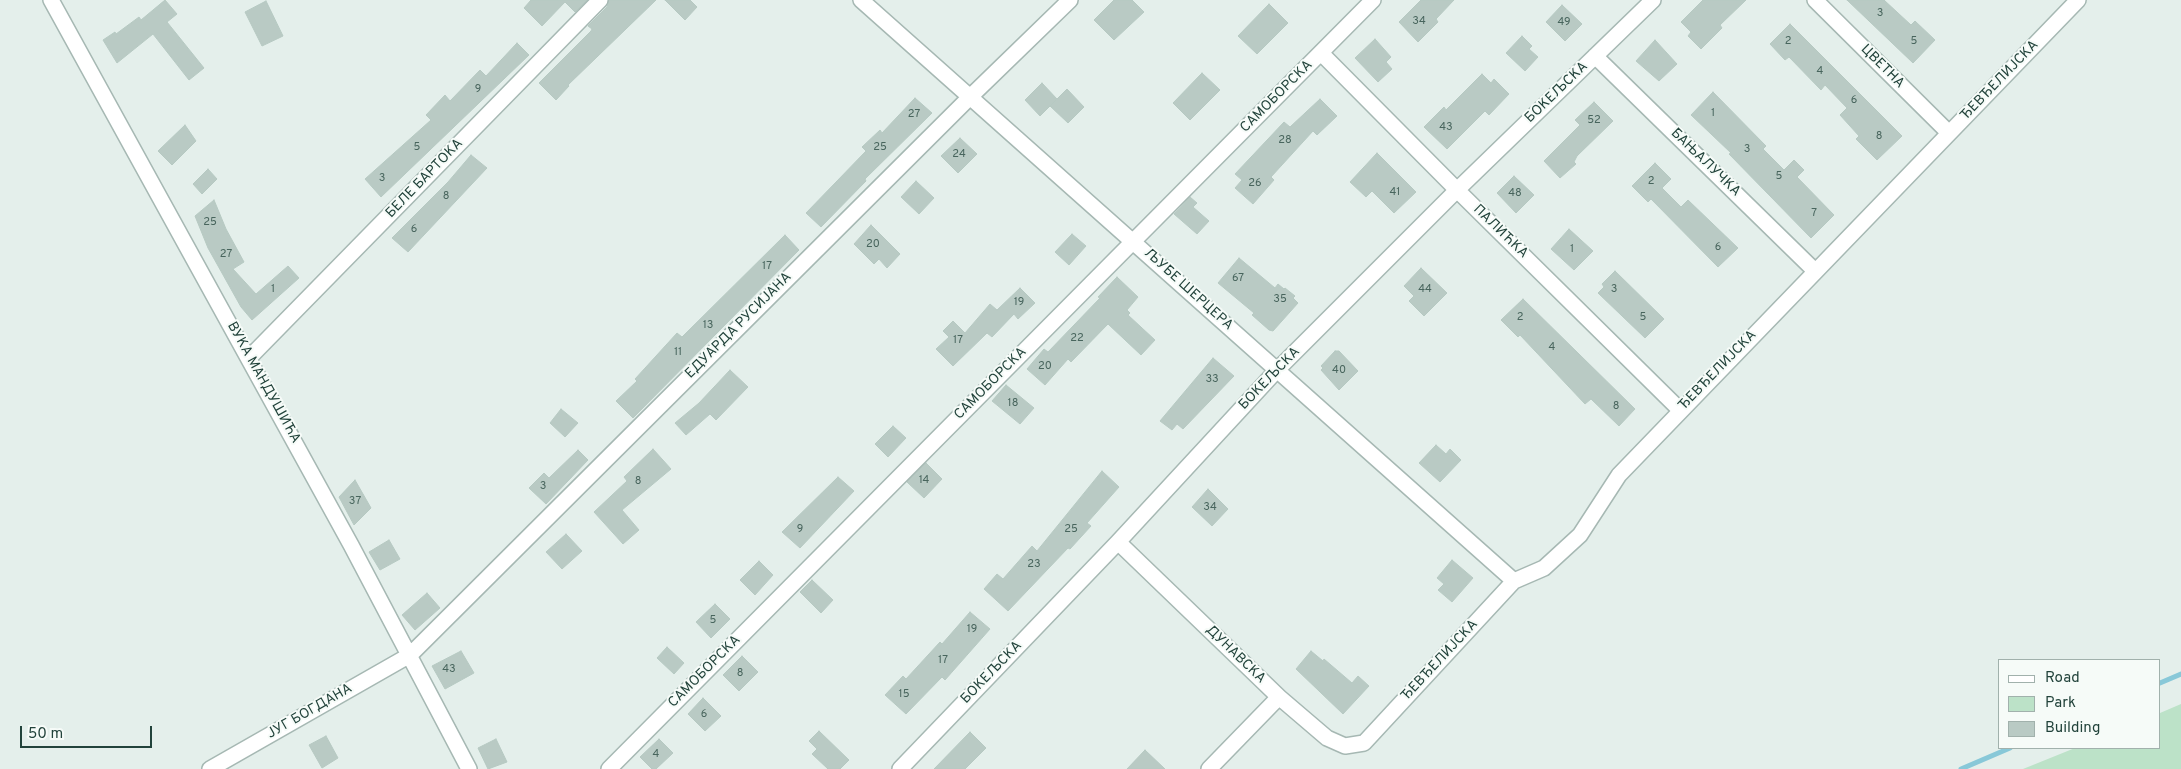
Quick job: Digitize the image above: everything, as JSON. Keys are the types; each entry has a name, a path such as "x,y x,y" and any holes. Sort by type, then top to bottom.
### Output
{"street":[{"name":"ВУКА МАНДУШИЋА","path":"51,0 249,358 470,769"},
{"name":"БЕЛЕ БАРТОКА","path":"249,358 600,0"},
{"name":"ЉУБЕ ШЕРЦЕРА","path":"860,0 968,98 1133,241 1514,581"},
{"name":"ЕДУАРДА РУСИЈАНА","path":"410,655 968,98 1070,0"},
{"name":"САМОБОРСКА","path":"609,769 1373,0"},
{"name":"БОКЕЉСКА","path":"900,769 1118,542 1277,370 1457,190 1653,0"},
{"name":"ЦВЕТНА","path":"1815,0 1949,133"},
{"name":"ЂЕВЂЕЛИЈСКА","path":"1364,743 1514,581 1544,568 1580,534 1619,475 2078,0"},
{"name":"ПАЛИЋКА","path":"1321,53 1680,410"},
{"name":"БАЊАЛУЧКА","path":"1595,56 1815,271"},
{"name":"ДУНАВСКА","path":"1118,542 1280,697 1327,738 1346,746 1364,743"},
{"name":"ЈУГ БОГДАНА","path":"210,769 410,655"},
{"path":"1209,769 1280,697"}],"green space":[{"path":"2181,704 2181,769 2023,769 2073,749 2161,749 2161,713"}],"building":[{"path":"165,0 177,14 167,22 204,68 189,80 153,34 117,63 103,40 115,32 116,34 139,17 141,20"},
{"path":"531,0 587,0 575,12 565,2 542,26 524,8"},
{"path":"609,0 656,0 568,85 556,100 539,83 591,31 592,29 588,26 607,7"},
{"path":"665,0 690,0 697,7 685,20"},
{"path":"1114,0 1132,0 1144,12 1114,40 1094,20"},
{"path":"1421,0 1454,0 1436,19 1438,22 1418,42 1399,22"},
{"path":"1703,0 1746,0 1720,25 1722,28 1701,49 1688,36 1691,32 1681,22"},
{"path":"1847,0 1884,0 1911,25 1915,21 1935,40 1913,63"},
{"path":"266,1 283,36 262,46 245,12"},
{"path":"1269,4 1288,23 1257,54 1238,36"},
{"path":"1562,5 1582,24 1565,41 1546,22"},
{"path":"1790,24 1902,136 1877,160 1856,139 1859,136 1840,115 1847,108 1825,85 1821,90 1789,57 1785,60 1770,44"},
{"path":"1522,36 1532,46 1529,49 1538,57 1525,71 1506,53"},
{"path":"1375,39 1391,57 1386,62 1392,69 1378,82 1355,58"},
{"path":"1655,40 1677,64 1659,81 1636,61"},
{"path":"517,43 529,55 381,197 365,179 431,120 426,115 445,95 450,101 480,70 486,76"},
{"path":"1202,73 1220,90 1190,120 1173,103"},
{"path":"1482,74 1491,83 1494,79 1509,94 1489,115 1485,111 1447,149 1424,127 1444,107 1446,110"},
{"path":"1042,83 1057,99 1067,89 1084,107 1068,123 1050,106 1040,116 1025,100"},
{"path":"1713,92 1766,146 1763,149 1784,170 1794,160 1804,170 1797,177 1834,215 1811,238 1729,154 1731,153 1691,115"},
{"path":"915,98 932,113 865,179 866,181 821,227 806,213 866,151 862,147 880,130 882,133"},
{"path":"1320,99 1337,116 1317,135 1313,131 1271,177 1274,180 1253,204 1235,188 1242,180 1235,174 1284,122 1290,127"},
{"path":"1594,102 1613,121 1577,156 1574,162 1576,164 1560,178 1544,161 1580,125 1575,120"},
{"path":"185,125 196,141 172,165 158,151"},
{"path":"960,138 977,154 958,173 941,156"},
{"path":"1377,153 1416,192 1394,213 1372,191 1366,197 1350,182"},
{"path":"471,155 487,168 408,252 392,238 448,182"},
{"path":"1655,163 1671,179 1662,188 1681,207 1688,200 1738,248 1718,267 1651,199 1648,202 1632,186"},
{"path":"208,169 217,179 202,194 193,184"},
{"path":"1514,176 1534,195 1516,213 1497,193"},
{"path":"916,181 934,198 919,214 901,197"},
{"path":"1190,197 1197,203 1193,207 1209,221 1197,234 1174,214"},
{"path":"214,200 226,229 244,262 233,269 256,294 288,266 299,278 252,320 241,307 208,248 195,216"},
{"path":"871,225 900,254 887,268 879,259 874,264 854,244"},
{"path":"1569,229 1593,251 1574,270 1551,249"},
{"path":"1072,234 1086,246 1069,265 1055,252"},
{"path":"785,235 799,250 633,418 616,401 637,381 635,379 677,333 682,337"},
{"path":"1239,258 1275,288 1278,284 1295,296 1293,298 1298,303 1273,331 1269,330 1252,315 1254,313 1218,283"},
{"path":"1421,268 1447,293 1424,316 1409,301 1414,296 1404,286"},
{"path":"1615,271 1664,319 1645,338 1598,293 1604,287 1602,284"},
{"path":"1117,277 1138,297 1127,310 1130,313 1128,315 1155,340 1141,355 1108,324 1071,362 1068,359 1045,385 1027,369 1044,349 1048,352 1100,298 1098,297"},
{"path":"1020,288 1035,303 1018,319 1014,314 992,337 987,333 953,366 936,349 949,337 943,331 953,321 965,333 990,304 997,310"},
{"path":"1523,299 1635,409 1619,426 1591,399 1585,404 1520,335 1518,337 1501,320"},
{"path":"1335,351 1339,351 1358,371 1339,390 1321,370 1323,368 1321,366"},
{"path":"1213,358 1234,376 1183,429 1177,424 1172,430 1160,421"},
{"path":"730,370 748,387 716,420 710,414 686,435 675,423 699,403"},
{"path":"1006,385 1034,408 1020,424 992,401"},
{"path":"561,409 578,423 565,437 550,423"},
{"path":"893,426 906,438 888,457 875,444"},
{"path":"1436,445 1446,454 1450,449 1461,460 1440,482 1419,463"},
{"path":"653,449 671,469 622,510 639,530 623,544 594,512 627,481 624,477"},
{"path":"578,450 588,460 546,504 529,488 544,473 549,478"},
{"path":"926,463 942,479 924,498 907,482"},
{"path":"1102,471 1119,487 1087,523 1091,526 1008,611 984,589 997,574 1003,579 1032,546 1037,551"},
{"path":"838,477 854,491 800,548 782,532"},
{"path":"355,480 371,508 354,525 339,497"},
{"path":"1208,489 1228,509 1212,526 1192,507"},
{"path":"566,534 582,551 562,569 546,552"},
{"path":"389,540 400,559 380,570 369,552"},
{"path":"1452,560 1473,578 1452,602 1438,590 1444,584 1437,578"},
{"path":"759,561 773,575 755,595 740,580"},
{"path":"812,580 833,600 821,613 800,592"},
{"path":"427,593 440,608 415,630 402,615"},
{"path":"715,604 730,619 711,638 696,622"},
{"path":"970,612 990,629 945,680 942,677 906,714 885,695 903,676 906,679 940,642 942,644"},
{"path":"667,647 684,663 674,674 657,658"},
{"path":"461,651 474,673 445,689 432,666"},
{"path":"1311,651 1323,661 1324,659 1352,683 1358,676 1369,686 1343,714 1296,669"},
{"path":"742,656 758,672 739,691 723,675"},
{"path":"703,698 721,716 705,731 688,714"},
{"path":"819,731 849,760 840,769 828,769 812,754 817,749 809,741"},
{"path":"970,732 986,748 965,769 934,769"},
{"path":"326,736 338,758 322,768 309,745"},
{"path":"496,739 507,762 488,769 478,748"},
{"path":"659,739 673,753 656,769 652,769 640,757"},
{"path":"1145,750 1165,769 1127,769"}],"waterway":[{"path":"2161,683 2181,674"},
{"path":"1961,769 2008,749"}]}
